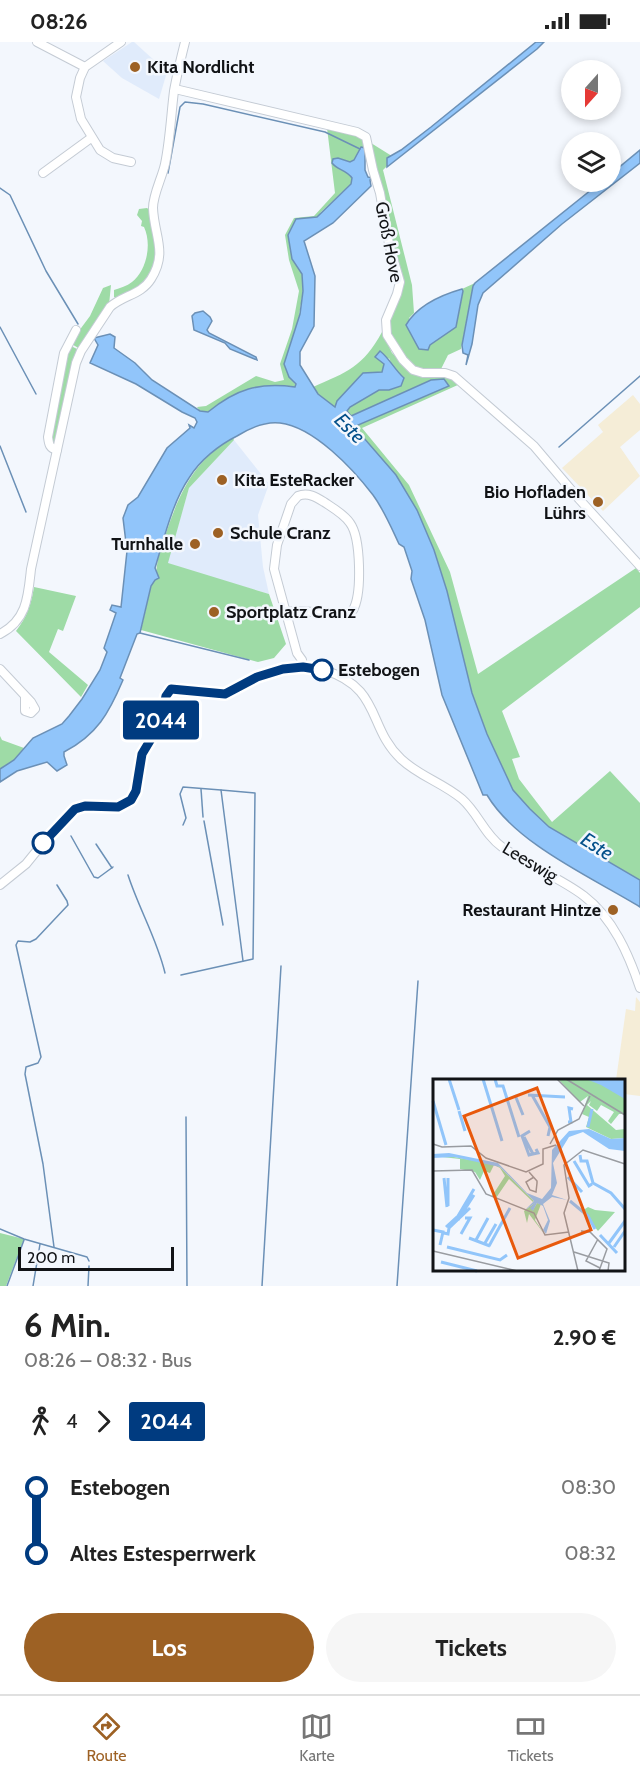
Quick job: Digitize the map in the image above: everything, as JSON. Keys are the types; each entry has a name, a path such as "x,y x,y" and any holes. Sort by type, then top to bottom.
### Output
{"street":[{"path":"36,42 85,67"},
{"path":"121,42 85,67 76,97 78,111 100,150 106,156 131,162"},
{"path":"0,634 18,621 28,603 31,569 76,363 81,351 110,307 142,290 150,282 156,269 160,256 160,242 153,208 165,163 175,89 186,42"},
{"name":"Groß Hove","path":"175,89 357,132 366,137 380,193 389,244 400,282 385,323 387,335 394,347 413,370 423,373 442,372 451,375 513,426 543,455 579,499 640,566"},
{"path":"43,173 92,138"},
{"path":"57,450 52,449 48,438 64,353 76,330"},
{"path":"0,885 26,864 56,827 75,809 85,806 118,807 131,800 136,791 142,754 160,724 169,691 176,688 228,693 267,673 299,667 286,612 274,576 275,551 291,504 298,496 307,494 336,510 354,529 358,546 357,600 353,610 346,614 286,612"},
{"name":"Leeswig","path":"299,667 332,673 346,680 362,693 370,704 389,744 402,759 459,797 471,809 485,831 501,846 566,884 592,903 626,950 640,988"},
{"path":"0,669 25,697"}],"shaded area":[{"name":"Kita Nordlicht","path":"132,42 167,72 159,99 122,78 103,61"},
{"path":"633,395 640,404 640,430 620,447 640,476 603,511 562,468 603,432 598,425"},
{"name":"Schule Cranz","path":"234,440 269,484 258,515 263,567 269,594 167,564 189,488"},
{"path":"636,997 640,1002 640,1096 625,1094 625,1079 616,1079 626,1009 635,1011"}],"green space":[{"path":"327,128 364,139 365,148 349,162 338,158 335,166 347,171 353,178 351,184 321,212 292,259 302,274 303,291 289,377 296,385 295,387 270,386 248,389 228,398 208,412 200,411 197,407 206,406 256,376 275,382 284,380 280,364 292,329 299,291 289,260 285,235 294,218 314,216 335,193"},
{"path":"371,143 395,158 383,170 412,285 414,313 409,318 428,350 430,345 456,327 462,289 475,283 461,349 448,355 441,369 415,368 408,362 389,330 389,322 403,286"},
{"path":"147,208 152,212 156,260 149,278 141,287 118,299 114,297 114,290 126,286 137,277 147,256 148,241 144,227 141,226 142,221 137,215 139,209"},
{"path":"111,285 109,305 80,349 70,343 90,316 103,288"},
{"path":"382,332 392,353 417,375 447,375 460,384 362,428 409,485 450,572 478,674 636,568 640,573 640,607 502,711 520,757 512,759 519,779 552,822 610,771 640,803 640,880 549,827 513,790 487,734 472,693 447,591 434,550 417,511 356,429 358,425 448,386 431,380 351,416 347,411 350,407 379,390 389,390 403,378 393,368 389,358 382,372 336,407 323,399 313,387 361,361"},
{"path":"69,345 79,350 55,446 50,438"},
{"name":"Sportplatz Cranz","path":"233,438 234,440 189,488 168,563 269,594 286,644 274,658 258,662 141,630 159,555 170,520 184,488 204,460"},
{"path":"34,587 76,596 63,631 58,629 49,652 88,685 81,697 16,631 28,611"},
{"path":"0,736 2,740 24,748 14,760 0,769"},
{"path":"0,1233 24,1239 6,1286 0,1286"}],"water":[{"path":"536,42 544,42 387,167 387,158 431,127"},
{"name":"Este","path":"361,147 365,148 365,170 368,177 372,178 371,186 333,223 304,241 315,276 314,326 300,352 300,365 318,394 335,407 337,401 363,373 382,372 384,364 375,357 380,351 383,354 404,378 401,386 379,390 350,407 347,411 351,416 431,380 444,379 449,386 358,425 356,429 396,475 417,510 434,550 447,591 472,693 487,734 513,790 549,827 640,880 640,907 535,844 500,813 487,795 483,795 442,695 425,620 411,579 412,571 404,547 399,544 373,495 344,462 306,432 280,423 269,423 247,430 223,444 193,471 173,510 165,533 155,568 159,578 151,586 140,633 137,634 120,678 123,680 101,722 85,738 64,752 67,765 57,771 47,762 17,771 0,782 0,769 14,760 33,738 62,724 82,699 100,670 107,652 104,648 116,613 110,610 112,605 121,607 127,551 123,518 128,505 138,497 167,448 190,428 189,425 194,428 197,422 195,418 136,384 90,363 98,345 94,338 110,334 115,337 114,348 135,363 152,380 200,411 208,412 228,398 248,389 270,386 295,387 296,384 289,377 284,364 300,314 303,291 302,274 292,259 288,235 296,219 317,217 351,184 352,178 332,163 333,159 338,158 350,162 354,160"},
{"path":"640,150 640,163 621,178 621,166"},
{"path":"589,192 603,192 562,224 483,293 478,305 472,344 466,365 468,355 463,353 462,345 475,283"},
{"path":"462,289 456,327 430,345 428,350 419,349 406,325 411,318 430,302"},
{"path":"203,311 212,321 207,330 209,333 256,357 257,360 194,330 192,316"}],"waterway":[{"path":"168,173 180,107 185,102 203,104 325,132 360,149"},
{"path":"0,188 10,195 46,271 78,324"},
{"path":"0,327 36,394"},
{"path":"559,447 640,376"},
{"path":"0,446 26,512"},
{"path":"140,633 249,660"},
{"path":"183,825 186,818 180,794 183,787 221,790 243,961"},
{"path":"201,789 203,817"},
{"path":"181,975 253,959 255,793 221,790"},
{"path":"204,821 223,925"},
{"path":"71,836 94,877 98,878 113,867"},
{"path":"96,844 112,868"},
{"path":"128,875 165,973"},
{"path":"54,1247 43,1164 25,1074 26,1067 38,1063 41,1057 16,945 18,941 30,942 36,939 68,905 57,885"},
{"path":"262,1286 281,966"},
{"path":"397,1286 418,981"},
{"path":"186,1117 187,1286"},
{"path":"0,1229 24,1239 87,1257 89,1261"},
{"path":"7,1286 24,1240"},
{"path":"33,1286 40,1244"},
{"path":"88,1286 89,1266"}],"bus line":[{"name":"2044","path":"43,843 56,827 79,807 118,807 131,800 136,791 142,754 160,724 166,696 171,689 225,694 257,677 283,669 303,667 322,670"}],"place":[{"name":"Kita Nordlicht","path":"135,67"},
{"name":"Kita EsteRacker","path":"222,480"},
{"name":"Bio Hofladen Lührs","path":"598,502"},
{"name":"Schule Cranz","path":"218,533"},
{"name":"Turnhalle","path":"195,544"},
{"name":"Sportplatz Cranz","path":"214,612"},
{"name":"Estebogen","path":"322,670"},
{"name":"Restaurant Hintze","path":"613,910"}]}
